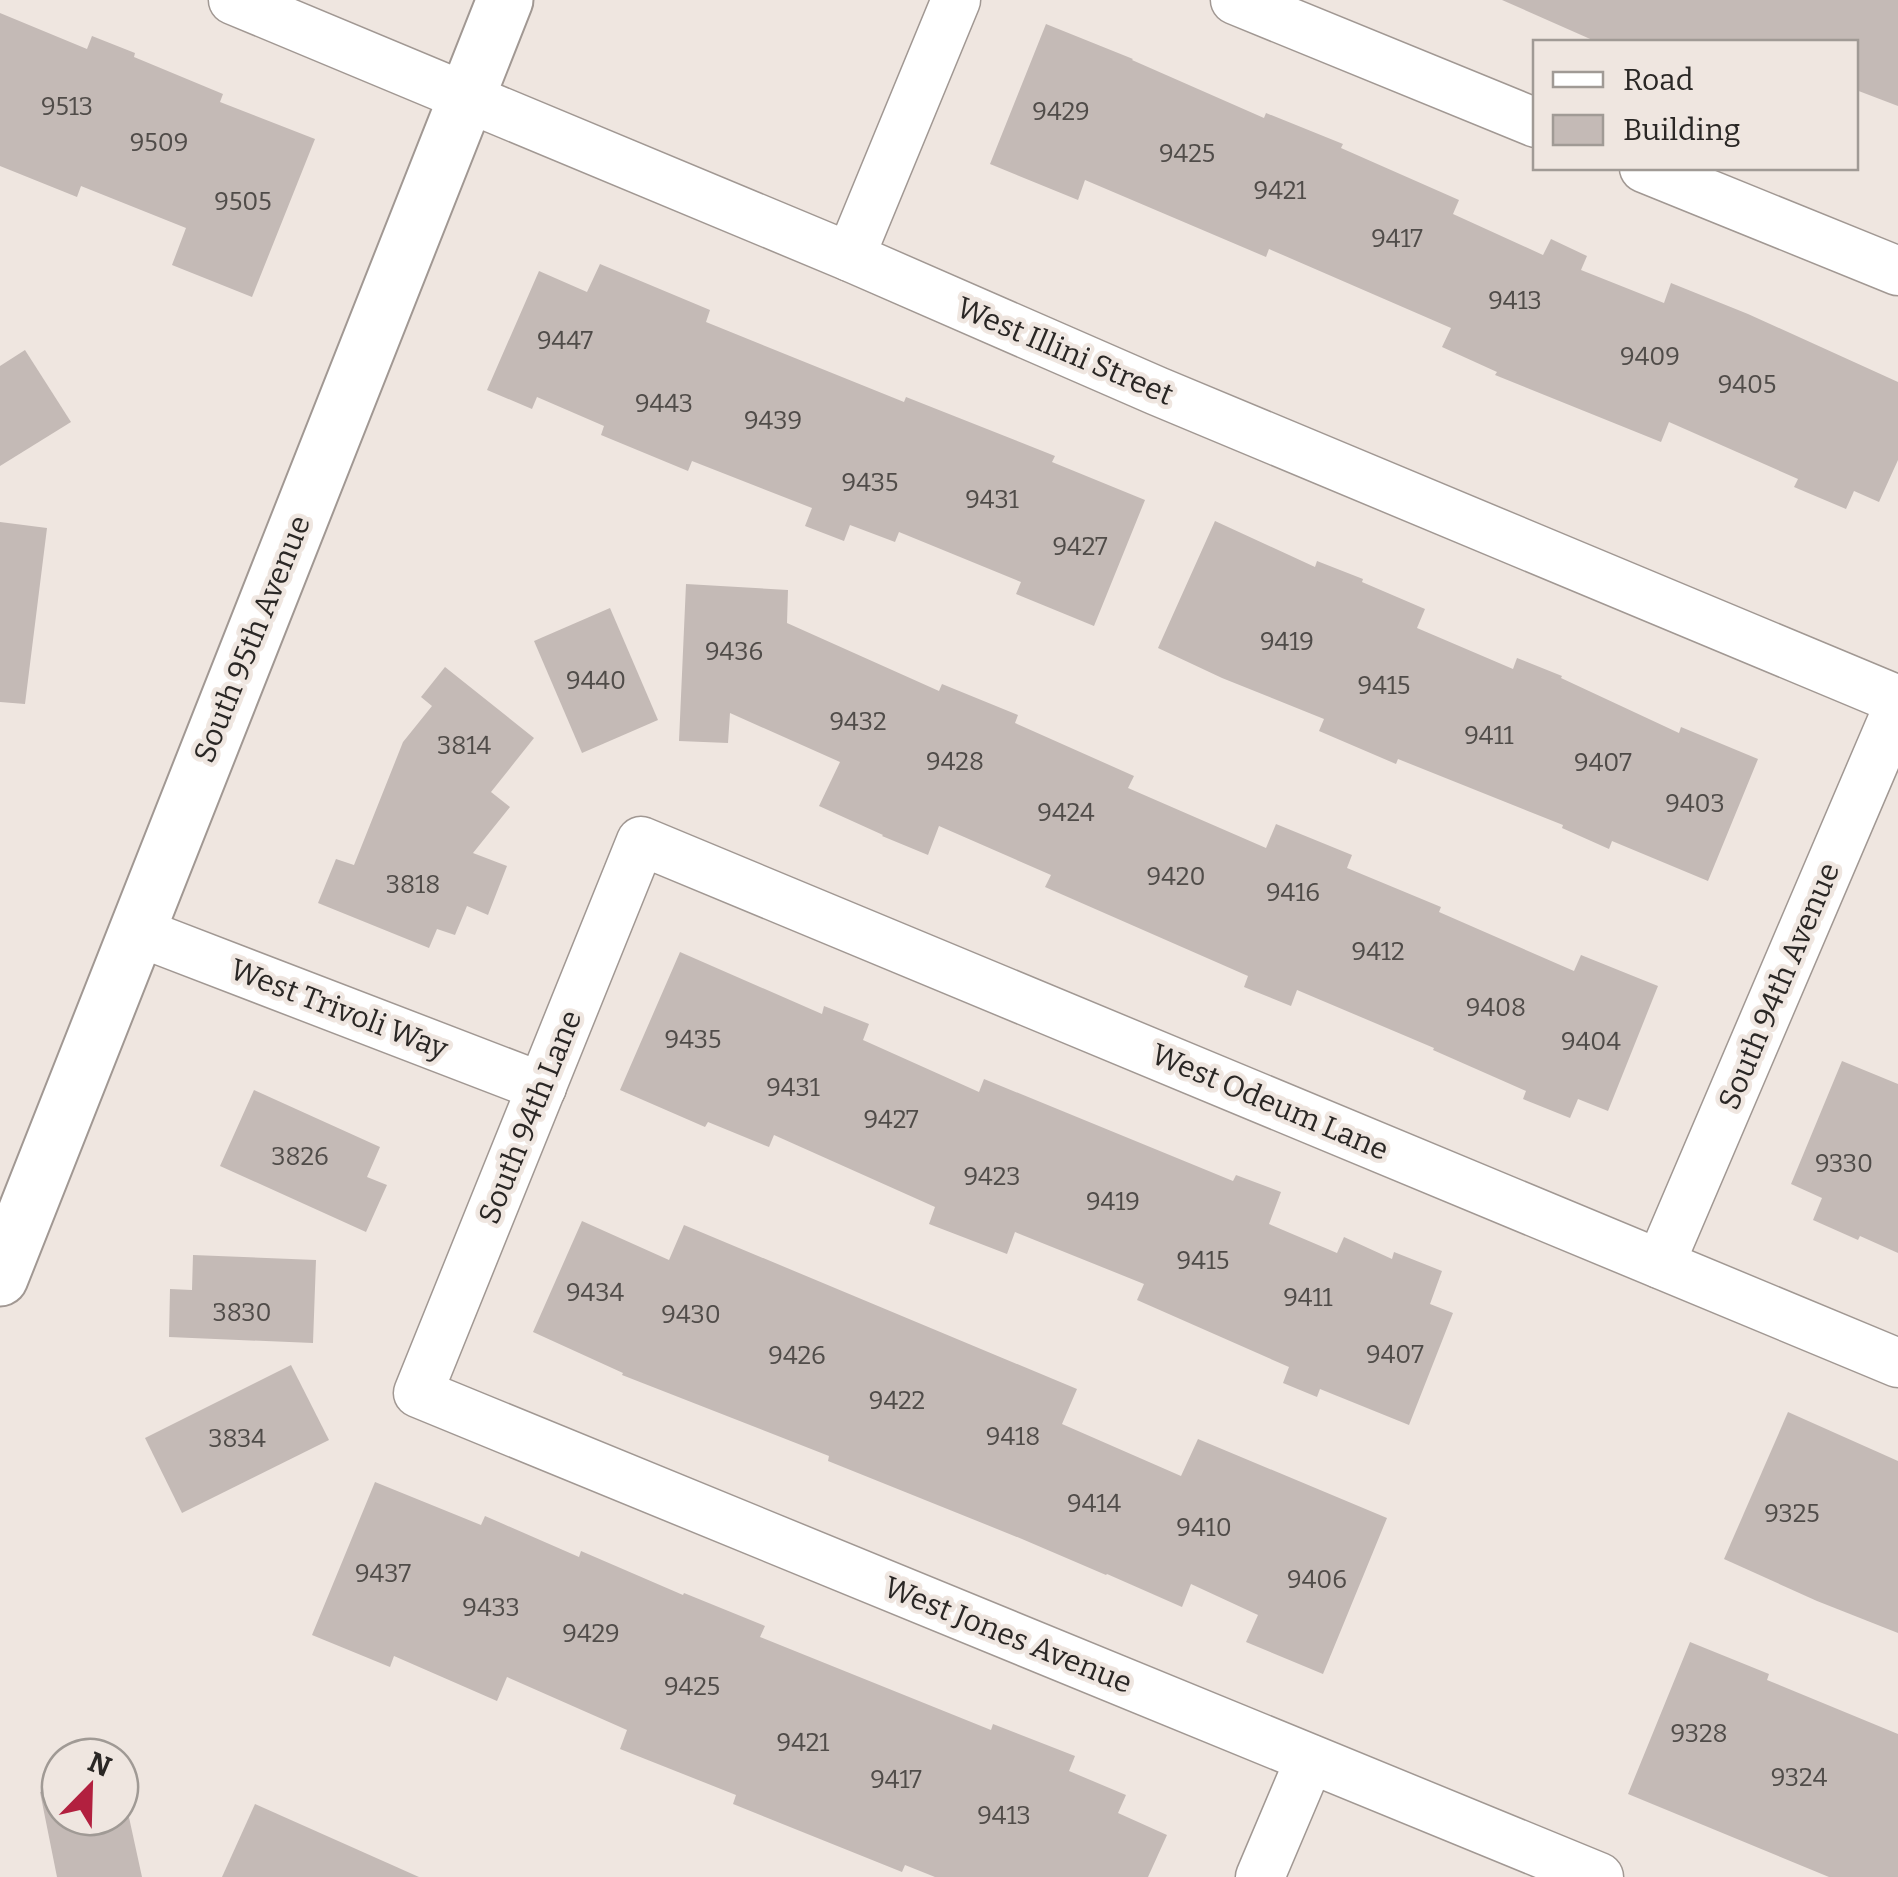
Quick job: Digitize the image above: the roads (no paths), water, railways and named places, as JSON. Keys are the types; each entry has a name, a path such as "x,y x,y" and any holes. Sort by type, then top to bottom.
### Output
{"street":[{"name":"West Illini Street","path":"232,0 850,257 1898,704"},
{"name":"South 95th Avenue","path":"0,1278 505,0"},
{"path":"850,257 956,0"},
{"path":"1236,0 1533,122"},
{"path":"1649,170 1898,271"},
{"name":"South 94th Avenue","path":"1660,1264 1898,704"},
{"name":"West Odeum Lane","path":"641,842 1898,1363"},
{"name":"South 94th Lane","path":"418,1393 641,842"},
{"name":"West Trivoli Way","path":"136,931 542,1088"},
{"name":"West Jones Avenue","path":"418,1393 1599,1877"},
{"path":"1260,1877 1310,1758"}]}
